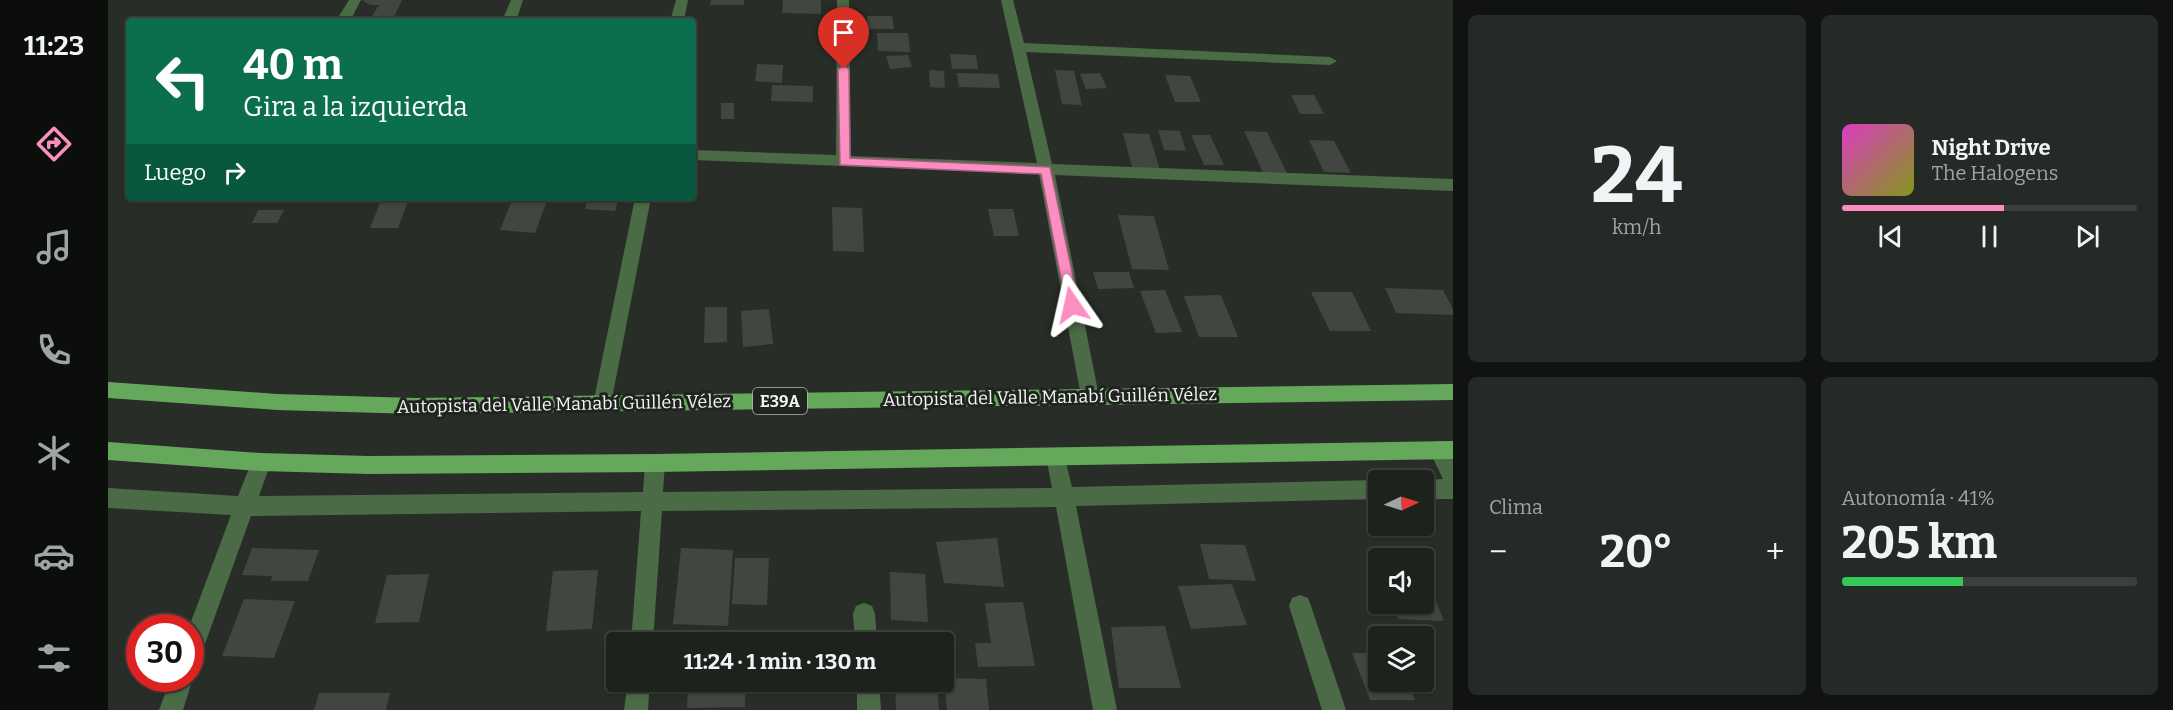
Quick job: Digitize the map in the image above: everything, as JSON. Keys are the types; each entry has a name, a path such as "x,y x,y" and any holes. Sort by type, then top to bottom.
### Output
{"main road":[{"name":"Autopista del Valle Manabí Guillén Vélez","path":"108,390 277,402 416,406 1453,392"},
{"path":"108,451 261,462 369,465 655,463 1446,450"}],"street":[{"path":"345,18 355,0"},
{"path":"510,18 517,0"},
{"path":"678,18 681,0"},
{"path":"843,0 844,162"},
{"path":"1008,0 1046,170 1090,396"},
{"path":"1019,47 1330,61"},
{"path":"696,155 1453,185"},
{"path":"602,404 642,201"},
{"path":"1446,450 1453,480"},
{"path":"1056,457 1105,710"},
{"path":"204,617 261,462"},
{"path":"643,632 655,463"},
{"path":"1434,489 1453,489"},
{"path":"108,498 244,506 1064,497 1368,490"},
{"path":"1300,606 1334,710"},
{"path":"864,614 865,632"},
{"path":"171,710 177,692"},
{"path":"636,710 638,692"},
{"path":"868,692 869,710"}],"building":[{"path":"362,0 402,0 393,18 371,18 379,5 370,5"},
{"path":"711,0 744,0 744,5 710,5"},
{"path":"783,0 821,0 821,14 782,13"},
{"path":"867,16 892,16 894,29 868,29"},
{"path":"877,33 908,33 910,52 878,51"},
{"path":"950,54 976,55 978,69 952,69"},
{"path":"908,55 912,67 890,69 886,56"},
{"path":"757,64 783,65 782,83 755,81"},
{"path":"929,70 944,71 945,88 930,87"},
{"path":"1055,70 1074,71 1082,105 1062,104"},
{"path":"957,73 998,74 1000,88 959,87"},
{"path":"1100,73 1107,88 1086,89 1080,74"},
{"path":"1165,75 1190,76 1201,102 1175,102"},
{"path":"772,85 813,86 813,102 771,101"},
{"path":"1291,95 1314,95 1324,114 1300,114"},
{"path":"721,103 734,103 734,119 721,119"},
{"path":"1158,130 1180,131 1186,151 1164,150"},
{"path":"1244,131 1267,132 1289,177 1265,177"},
{"path":"1123,133 1149,134 1161,173 1133,171"},
{"path":"1191,135 1210,135 1224,165 1204,165"},
{"path":"1309,140 1334,141 1351,173 1324,172"},
{"path":"381,201 408,201 398,228 370,228"},
{"path":"512,201 547,201 535,233 500,230"},
{"path":"587,201 618,201 615,211 585,209"},
{"path":"832,207 862,208 864,252 833,251"},
{"path":"988,209 1013,209 1019,236 994,236"},
{"path":"258,210 284,210 277,223 252,223"},
{"path":"1118,215 1154,216 1169,270 1132,269"},
{"path":"1093,272 1129,272 1134,288 1098,289"},
{"path":"1385,288 1443,290 1453,309 1453,315 1396,313"},
{"path":"1165,290 1182,332 1156,333 1140,291"},
{"path":"1311,292 1352,292 1371,331 1330,331"},
{"path":"1221,295 1238,337 1199,337 1184,296"},
{"path":"705,307 727,307 727,342 704,343"},
{"path":"769,309 773,344 743,347 741,311"},
{"path":"997,538 1004,587 944,583 936,542"},
{"path":"1200,544 1245,545 1256,581 1209,579"},
{"path":"252,548 319,550 308,581 271,581 272,576 242,575"},
{"path":"681,548 733,550 728,626 673,624"},
{"path":"735,558 769,558 767,605 732,604"},
{"path":"598,570 592,629 546,631 553,571"},
{"path":"890,572 925,574 928,622 891,620"},
{"path":"429,574 419,622 375,623 387,575"},
{"path":"1232,584 1247,625 1191,629 1178,586"},
{"path":"1434,597 1444,621 1398,619 1396,614 1434,614"},
{"path":"244,599 295,601 274,658 222,656"},
{"path":"1023,602 1035,666 978,667 975,643 991,643 985,603"},
{"path":"1165,626 1181,688 1119,688 1111,627"},
{"path":"1352,653 1368,653 1368,692 1412,692 1415,700 1370,700"},
{"path":"954,678 986,679 989,710 947,710 945,692 954,692"},
{"path":"688,692 745,692 745,707 687,708"},
{"path":"895,692 938,692 939,710 896,710"},
{"path":"319,693 390,693 386,710 314,710"}],"route":[{"path":"844,69 844,162 1046,170 1072,305"}]}
